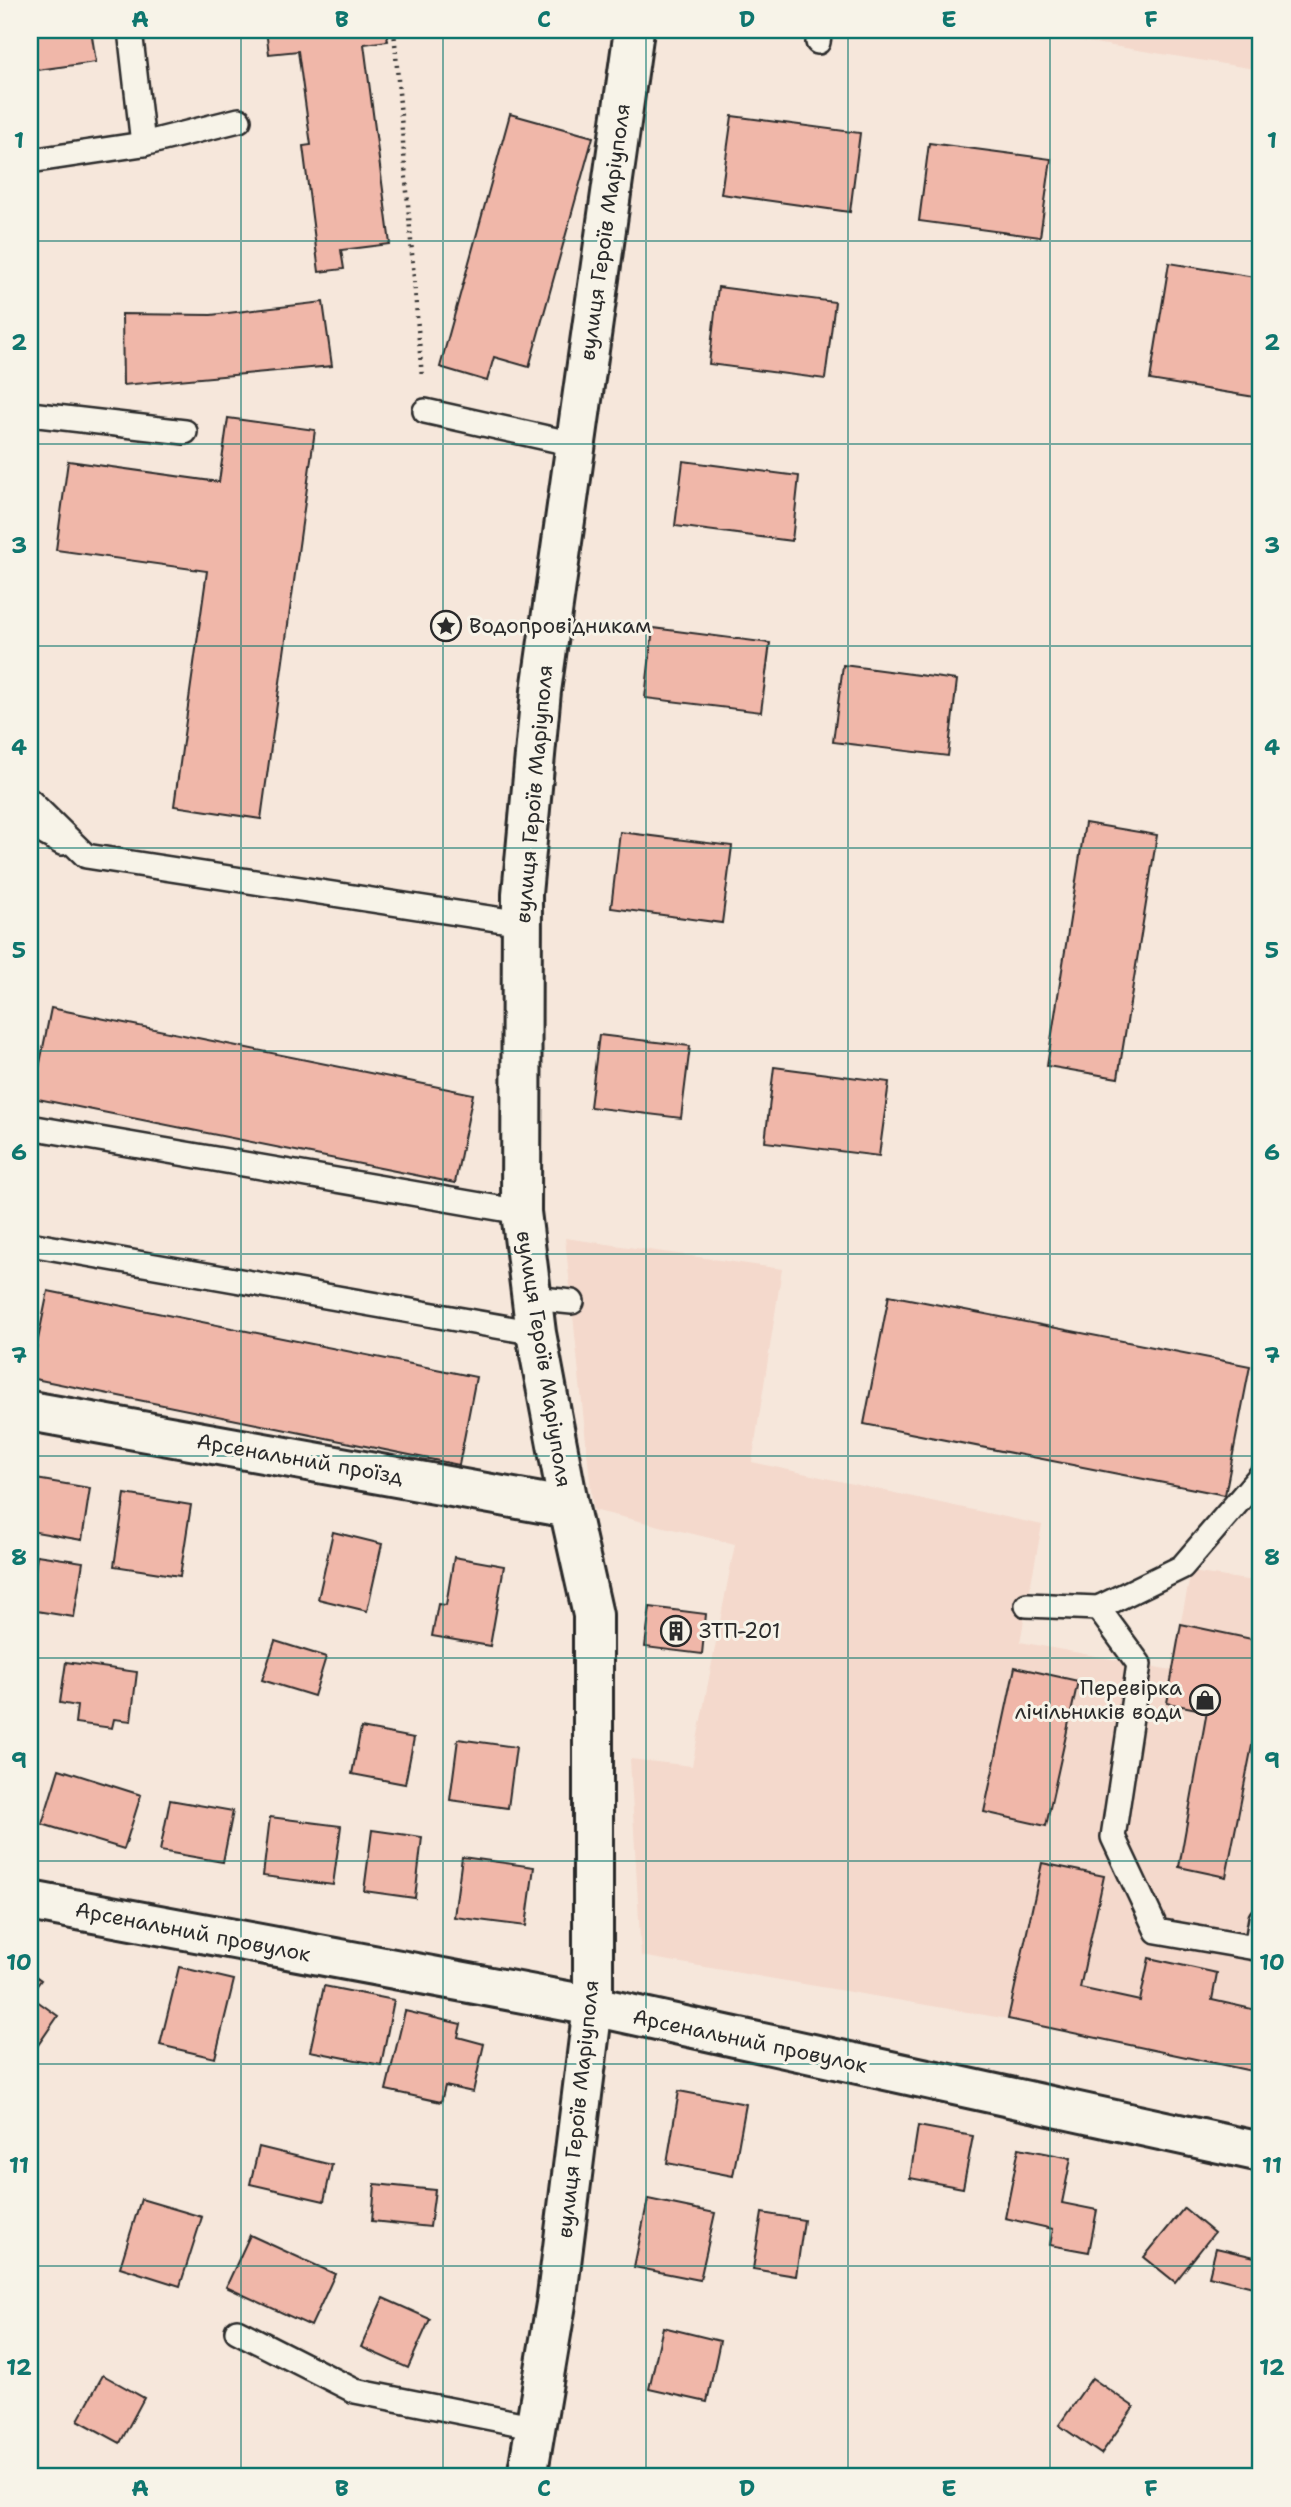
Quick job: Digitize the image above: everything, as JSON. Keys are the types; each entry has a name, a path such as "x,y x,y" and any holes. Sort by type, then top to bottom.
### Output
{"street":[{"name":"вулиця Героїв Маріуполя","path":"527,2477 556,2304 593,2006 593,1615 569,1508 534,1315 521,1212 522,894 541,691 634,30"},
{"name":"Арсенальний проїзд","path":"30,1411 569,1508"},
{"name":"Арсенальний провулок","path":"30,1901 593,2006 1261,2152"}],"lane":[{"path":"130,30 143,144"},
{"path":"30,161 143,144 239,120"},
{"path":"425,411 574,444"},
{"path":"30,414 185,432"},
{"path":"30,801 86,856"},
{"path":"30,825 86,856 522,923"},
{"path":"30,1128 521,1212"},
{"path":"30,1244 534,1315 572,1302"},
{"path":"1027,1605 1098,1608 1182,1567 1261,1475"},
{"path":"1098,1608 1139,1664 1113,1837 1157,1931 1259,1949 1261,1919"},
{"path":"237,2331 355,2390 537,2427"}],"path":[{"path":"394,30 425,411"}],"shaded area":[{"path":"1014,30 1261,30 1261,70"},
{"path":"565,1238 782,1269 752,1462 1042,1525 1020,1642 1171,1670 1191,1572 1261,1582 1261,2073 1008,2019 641,1956 630,1759 692,1766 735,1544 593,1510"}],"building":[{"path":"30,30 91,30 96,62 30,71"},
{"path":"266,30 386,30 388,41 364,44 390,244 341,250 344,269 319,272 303,146 311,145 298,51 269,54"},
{"path":"510,114 593,137 529,367 494,357 487,381 440,367"},
{"path":"732,116 860,133 850,212 721,194"},
{"path":"929,143 1051,159 1040,237 919,221"},
{"path":"1169,263 1261,278 1261,398 1150,380"},
{"path":"718,287 835,302 825,379 709,364"},
{"path":"323,302 332,366 123,385 122,314 211,315"},
{"path":"228,418 315,430 261,819 174,806 207,571 56,550 68,461 219,482"},
{"path":"683,461 799,476 792,541 675,526"},
{"path":"653,628 770,643 761,712 645,698"},
{"path":"843,665 957,680 948,756 833,742"},
{"path":"1085,823 1157,835 1118,1078 1047,1066"},
{"path":"620,832 732,846 722,923 611,908"},
{"path":"51,1008 473,1094 455,1183 33,1098"},
{"path":"599,1035 690,1046 681,1118 590,1107"},
{"path":"774,1067 889,1082 879,1156 765,1142"},
{"path":"48,1291 476,1377 459,1465 30,1378"},
{"path":"889,1295 1250,1366 1225,1495 864,1424"},
{"path":"36,1479 90,1488 82,1540 30,1531"},
{"path":"125,1494 191,1505 180,1576 114,1566"},
{"path":"333,1532 382,1544 367,1611 318,1599"},
{"path":"37,1555 83,1562 74,1617 30,1610"},
{"path":"454,1557 504,1566 490,1646 432,1636 438,1604 446,1605"},
{"name":"ЗТП-201","path":"650,1607 706,1614 702,1654 645,1647"},
{"path":"1181,1624 1261,1641 1261,1700 1226,1877 1179,1867 1207,1711 1167,1703"},
{"path":"275,1641 326,1657 314,1696 262,1680"},
{"path":"66,1662 137,1672 131,1721 114,1719 112,1728 75,1723 77,1706 60,1703"},
{"path":"1015,1667 1078,1681 1046,1826 984,1812"},
{"path":"361,1728 414,1738 405,1784 352,1774"},
{"path":"458,1739 516,1747 508,1808 450,1800"},
{"path":"59,1769 141,1795 124,1849 42,1824"},
{"path":"170,1800 233,1811 223,1862 160,1851"},
{"path":"270,1817 341,1826 333,1885 263,1876"},
{"path":"372,1830 422,1837 415,1898 364,1891"},
{"path":"462,1857 534,1867 526,1926 454,1917"},
{"path":"1042,1863 1104,1876 1080,1988 1140,2001 1149,1958 1217,1973 1212,2000 1261,2011 1261,2073 1008,2019"},
{"path":"179,1967 234,1980 215,2058 160,2045"},
{"path":"30,1972 41,1980 30,1995"},
{"path":"324,1986 394,2000 381,2065 310,2051"},
{"path":"30,1996 58,2016 38,2045 30,2039"},
{"path":"405,2011 461,2024 458,2037 484,2044 473,2092 445,2086 441,2102 386,2090"},
{"path":"679,2091 746,2104 733,2176 667,2163"},
{"path":"918,2126 973,2136 963,2188 910,2178"},
{"path":"259,2147 332,2165 324,2201 250,2184"},
{"path":"1019,2148 1071,2158 1062,2203 1097,2210 1089,2252 1050,2245 1053,2229 1005,2218"},
{"path":"375,2184 435,2190 430,2227 372,2221"},
{"path":"141,2199 202,2217 180,2286 120,2267"},
{"path":"648,2199 715,2213 700,2280 634,2267"},
{"path":"1184,2208 1214,2233 1175,2282 1144,2257"},
{"path":"762,2213 804,2220 796,2276 753,2269"},
{"path":"250,2235 335,2274 311,2326 226,2287"},
{"path":"1216,2248 1259,2258 1261,2249 1261,2289 1209,2276"},
{"path":"383,2298 430,2319 408,2368 361,2347"},
{"path":"663,2327 720,2341 707,2402 649,2389"},
{"path":"103,2375 144,2398 120,2443 78,2420"},
{"path":"1092,2378 1134,2407 1101,2454 1059,2425"}],"place":[{"name":"Водопровідникам","path":"446,626"},
{"name":"ЗТП-201","path":"676,1631"},
{"name":"Перевірка лічільників води","path":"1205,1700"}]}
